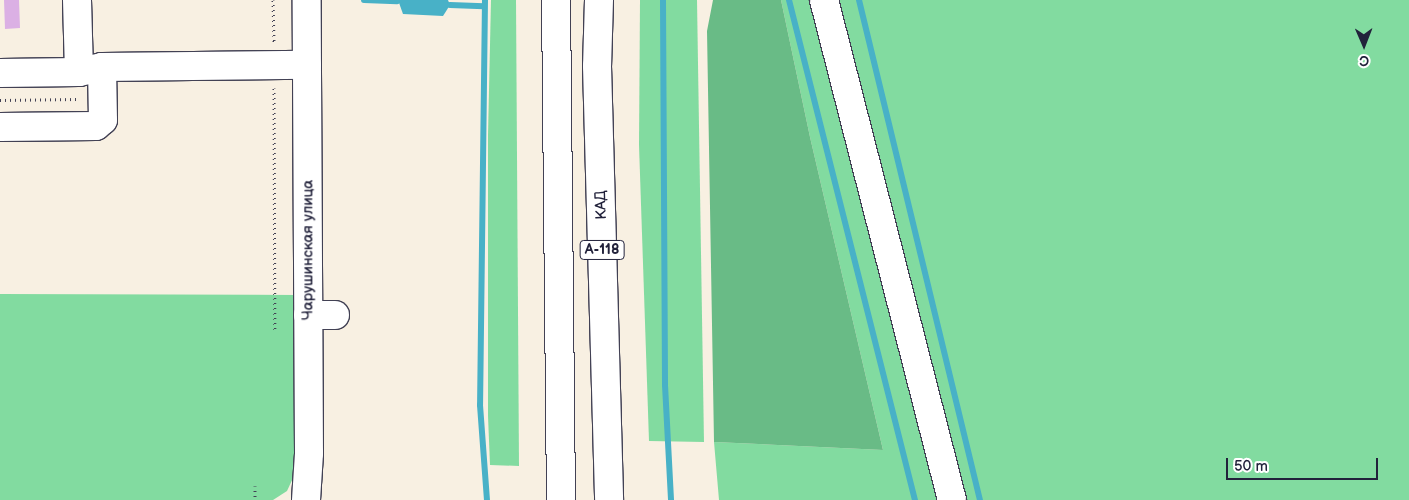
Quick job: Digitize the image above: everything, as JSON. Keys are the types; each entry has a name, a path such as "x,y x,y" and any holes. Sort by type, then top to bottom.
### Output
{"main road":[{"path":"0,127 96,126 102,120 102,99 91,70 77,0"},
{"name":"Чарушинская улица","path":"306,500 309,453 307,0"},
{"name":"А-118","path":"556,0 561,500"},
{"name":"КАД","path":"599,0 597,66 609,500"},
{"path":"824,0 952,500"},
{"path":"0,73 307,65"},
{"path":"308,315 335,315"}],"path":[{"path":"273,0 275,330"},
{"path":"0,100 102,99"},
{"path":"255,486 255,499"}],"green space":[{"path":"491,0 516,0 519,466 490,465 488,416 488,135"},
{"path":"640,0 697,0 704,442 649,441 639,145"},
{"path":"713,0 781,0 810,137 883,450 714,442 707,31"},
{"path":"781,0 1409,0 1409,500 719,500 714,442 883,450 810,137"},
{"path":"0,294 297,295 299,465 287,491 273,500 0,500"}],"water":[{"path":"398,0 448,0 450,5 443,16 403,14"}],"building":[{"path":"4,0 19,0 20,28 5,29"}],"waterway":[{"path":"364,0 397,1"},
{"path":"485,0 480,405 487,500"},
{"path":"663,0 665,385 671,500"},
{"path":"789,0 915,500"},
{"path":"859,0 980,500"},
{"path":"450,5 484,6"}]}
